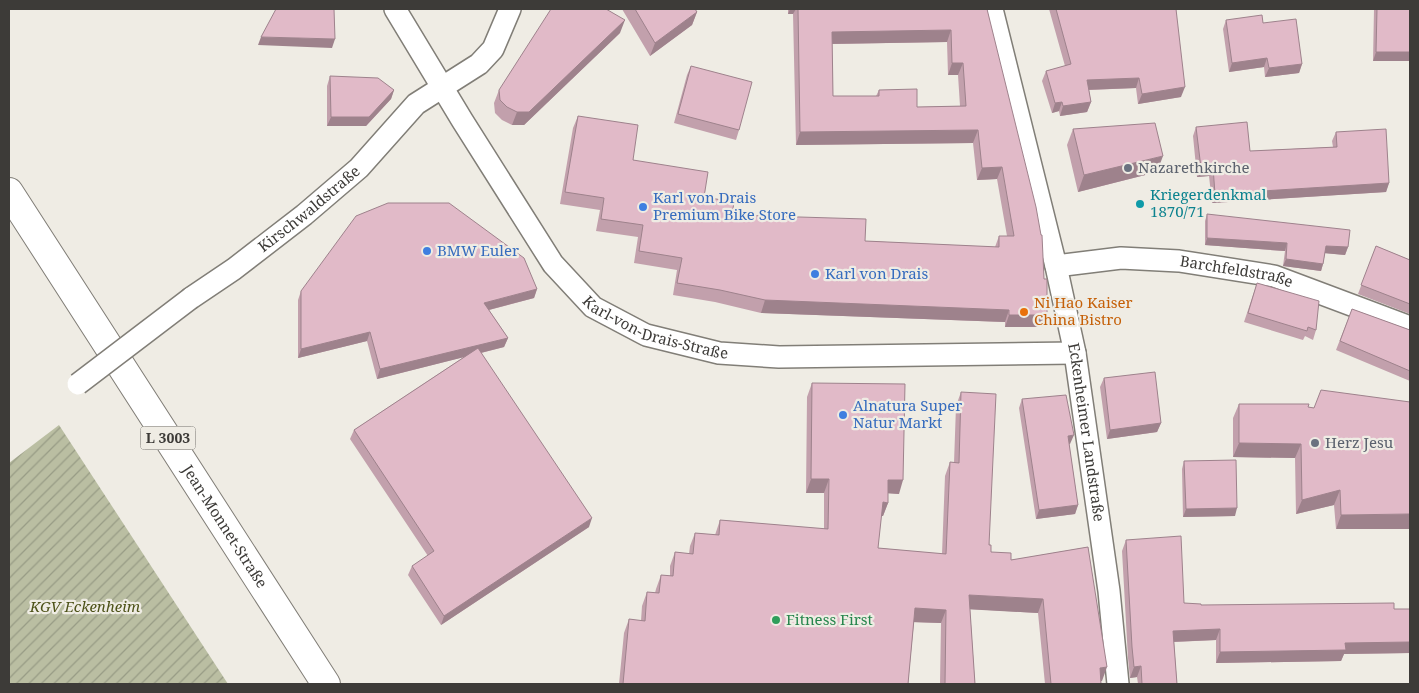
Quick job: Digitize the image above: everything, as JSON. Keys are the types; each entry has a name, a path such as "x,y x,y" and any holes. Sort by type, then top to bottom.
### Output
{"main road":[{"name":"Jean-Monnet-Straße","path":"9,192 326,684"}],"street":[{"name":"Karl-von-Drais-Straße","path":"395,9 462,120 553,264 593,307 646,335 719,353 779,357 1075,354"},
{"name":"Kirschwaldstraße","path":"78,384 304,215 359,168 416,104 479,64 492,49 510,9"},
{"name":"Eckenheimer Landstraße","path":"992,9 1056,266 1075,354 1109,591 1118,684"},
{"name":"Barchfeldstraße","path":"1056,266 1121,258 1179,261 1274,276 1410,327"}],"green space":[{"name":"KGV Eckenheim","path":"59,425 228,684 9,684 9,463"}],"building":[{"path":"276,9 334,9 335,39 261,37"},
{"path":"551,9 606,9 625,20 529,112 517,112 507,107 500,100 499,90"},
{"path":"635,9 695,9 697,12 655,43"},
{"path":"798,9 987,9 1042,235 1044,279 1047,279 1047,315 1009,315 1009,310 765,300 677,283 682,258 639,251 643,225 601,219 604,198 565,192 578,116 638,125 633,160 708,172 704,197 734,202 732,215 866,219 865,241 999,247 999,236 1014,236 1002,167 982,168 978,130 800,132","holes":["951,30 952,63 963,63 966,106 917,107 917,89 879,90 879,96 833,96 832,32"]},
{"path":"1056,9 1176,9 1185,87 1142,94 1139,78 1087,80 1091,102 1063,106 1062,102 1055,103 1046,71 1071,64"},
{"path":"1377,9 1410,9 1410,52 1376,52"},
{"path":"1262,15 1263,23 1296,19 1302,64 1269,68 1267,58 1232,63 1226,20"},
{"path":"691,66 752,82 739,130 678,114"},
{"path":"330,76 378,78 394,90 369,117 331,117"},
{"path":"1247,122 1250,151 1337,147 1336,132 1386,129 1389,183 1215,194 1213,167 1201,168 1196,127"},
{"path":"1155,123 1163,156 1084,175 1073,129"},
{"path":"388,203 449,203 524,258 537,289 484,303 508,338 380,369 370,332 301,349 301,291 356,216"},
{"path":"1207,214 1350,230 1348,247 1326,246 1323,264 1286,259 1287,243 1207,238"},
{"path":"1376,246 1410,260 1410,304 1361,285"},
{"path":"1257,283 1319,301 1316,330 1308,327 1307,331 1248,313"},
{"path":"1352,309 1410,330 1410,371 1340,341"},
{"path":"478,348 592,518 444,616 412,566 434,551 354,430"},
{"path":"1155,372 1161,423 1110,430 1104,378"},
{"path":"812,383 905,384 903,480 888,480 888,503 883,502 878,548 946,554 950,462 959,463 961,392 996,394 989,545 991,545 991,552 1011,553 1011,560 1088,547 1107,667 1100,668 1101,684 1051,684 1043,599 969,595 975,684 945,684 946,610 915,608 908,684 623,684 629,619 645,621 647,592 659,593 661,575 673,576 675,552 693,554 695,533 719,535 720,520 828,529 829,479 811,479"},
{"path":"1321,390 1410,402 1410,514 1341,515 1340,490 1302,500 1301,444 1239,443 1239,404 1309,404 1308,407 1314,408"},
{"path":"1066,395 1074,435 1068,436 1078,505 1039,510 1022,399"},
{"path":"1236,460 1237,508 1186,509 1184,461"},
{"path":"1181,536 1184,603 1201,605 1394,603 1394,609 1410,609 1410,642 1345,643 1346,650 1220,652 1220,629 1173,631 1177,684 1142,684 1141,666 1134,667 1126,540"}],"place":[{"name":"Nazarethkirche","path":"1128,168"},
{"name":"Kriegerdenkmal 1870/71","path":"1140,204"},
{"name":"Karl von Drais Premium Bike Store","path":"643,207"},
{"name":"BMW Euler","path":"427,251"},
{"name":"Karl von Drais","path":"815,274"},
{"name":"Ni Hao Kaiser China Bistro","path":"1024,312"},
{"name":"Alnatura Super Natur Markt","path":"843,415"},
{"name":"Herz Jesu","path":"1315,443"},
{"name":"Fitness First","path":"776,620"}]}
